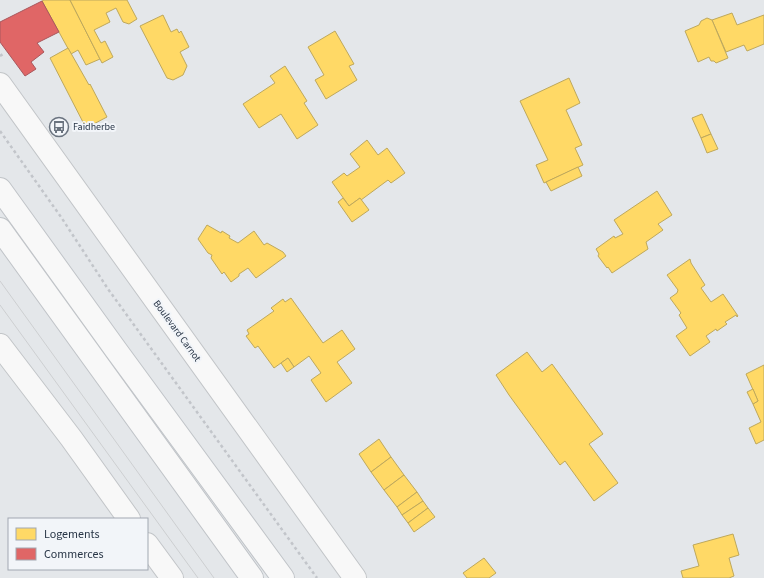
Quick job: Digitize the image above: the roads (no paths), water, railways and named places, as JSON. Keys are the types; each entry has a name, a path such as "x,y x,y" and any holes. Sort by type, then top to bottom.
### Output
{"main road":[{"name":"Boulevard Carnot","path":"0,84 355,578"},
{"path":"0,189 283,578"},
{"path":"0,229 252,578"},
{"path":"0,345 128,518"},
{"path":"148,545 172,578"}],"tram line":[{"path":"0,281 214,578"},
{"path":"0,305 198,578"}],"place":[{"name":"Faidherbe","path":"59,127"}]}
